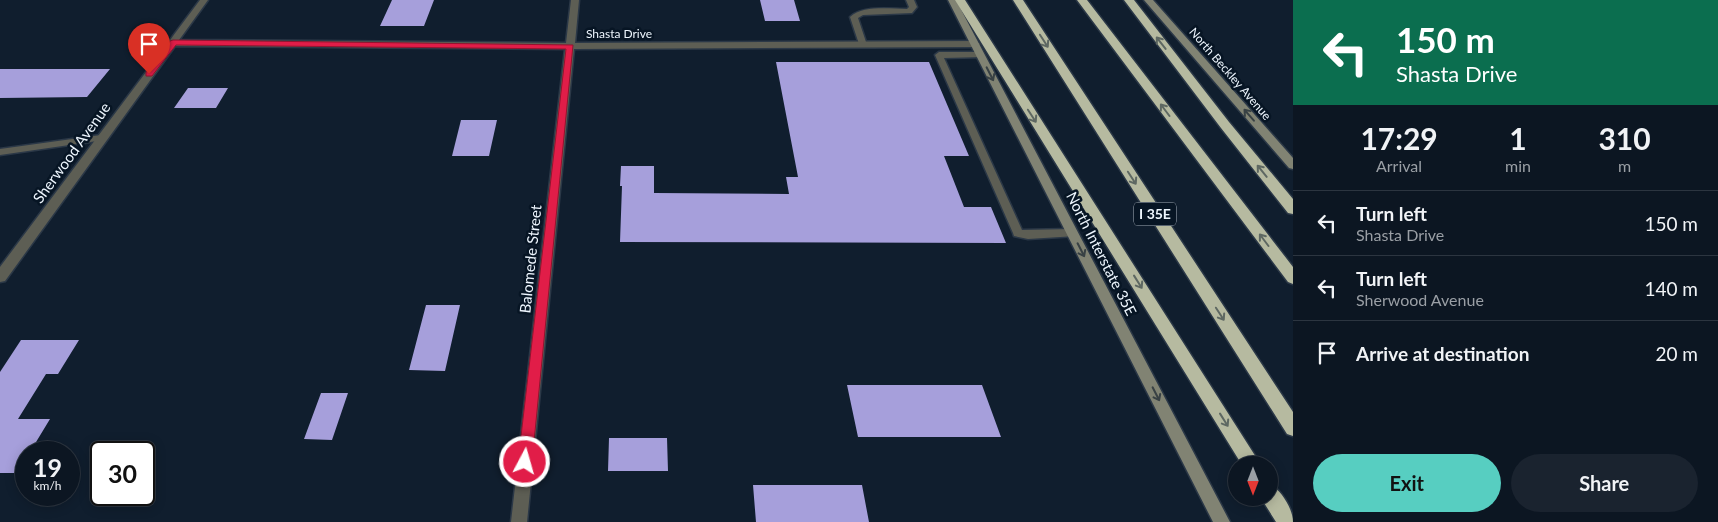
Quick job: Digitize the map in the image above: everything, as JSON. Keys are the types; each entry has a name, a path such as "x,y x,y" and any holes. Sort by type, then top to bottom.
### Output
{"highway":[{"path":"960,0 975,21 1010,83 1142,287 1246,456"},
{"name":"I 35E","path":"1018,0 1293,428"},
{"path":"1082,0 1293,278"},
{"path":"1129,0 1224,125 1293,209"},
{"path":"1277,506 1286,522"}],"main road":[{"name":"North Interstate 35E","path":"952,0 1222,522"},
{"name":"North Beckley Avenue","path":"1148,0 1293,165"}],"street":[{"name":"Sherwood Avenue","path":"0,277 204,0"},
{"name":"Balomede Street","path":"518,522 575,0"},
{"name":"Shasta Drive","path":"173,42 570,46 863,45 977,49"}],"lane":[{"path":"863,45 854,17 861,13 909,11 913,7 910,0"},
{"path":"977,49 940,55 1018,233 1028,235 1072,233"},
{"path":"0,152 101,138"}],"building":[{"path":"392,0 434,0 424,26 380,26"},
{"path":"760,0 794,0 800,21 765,21"},
{"path":"776,62 929,62 969,156 944,156 964,207 991,207 1006,243 620,242 621,166 654,166 654,193 789,194 786,177 798,177"},
{"path":"0,69 110,69 87,97 0,98"},
{"path":"188,88 228,88 216,108 174,108"},
{"path":"461,120 497,120 489,156 452,156"},
{"path":"426,305 460,305 445,371 409,370"},
{"path":"21,340 79,340 58,374 46,374 18,419 50,419 37,441 15,441 15,473 0,473 0,372"},
{"path":"847,385 982,385 1001,437 858,437"},
{"path":"321,393 348,393 332,440 304,439"},
{"path":"609,438 667,438 668,471 608,471"},
{"path":"753,485 862,485 869,522 756,522"}],"route":[{"path":"149,74 173,42 570,46 525,462"}]}
